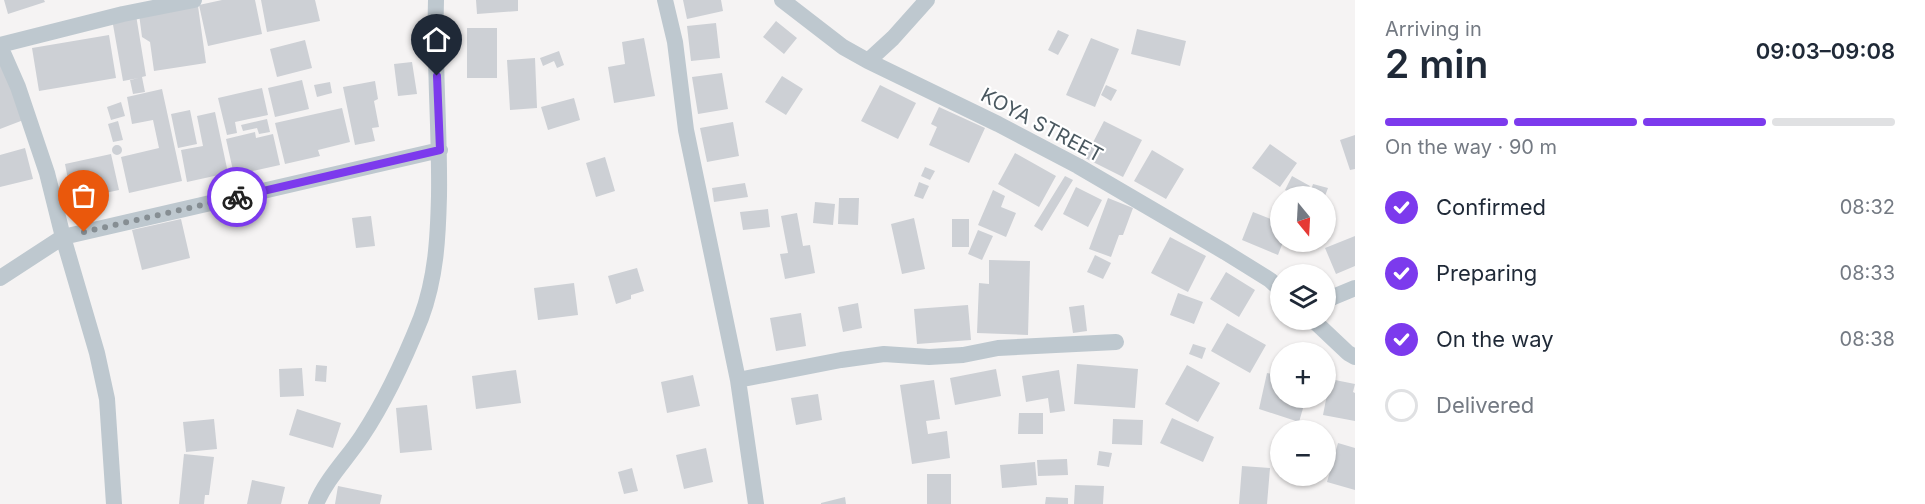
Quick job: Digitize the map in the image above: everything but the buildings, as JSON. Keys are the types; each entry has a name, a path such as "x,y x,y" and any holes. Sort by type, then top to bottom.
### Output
{"street":[{"path":"114,504 107,399 97,353 47,173 18,87 0,45 123,14 194,0"},
{"path":"316,504 328,481 363,436 392,383 422,316 438,248 440,150 436,0"},
{"path":"665,0 675,42 686,130 738,380 756,504"},
{"name":"KOYA STREET","path":"782,0 843,47 868,62 998,124 1078,166 1270,280"},
{"path":"868,62 927,0"},
{"path":"0,278 63,237 440,150"},
{"path":"1336,296 1355,288"},
{"path":"1324,330 1355,357"},
{"path":"738,380 884,354 963,355 998,348 1116,342"}],"way so far":[{"path":"84,232 237,197"}],"route":[{"path":"237,197 440,150 437,76"}]}
